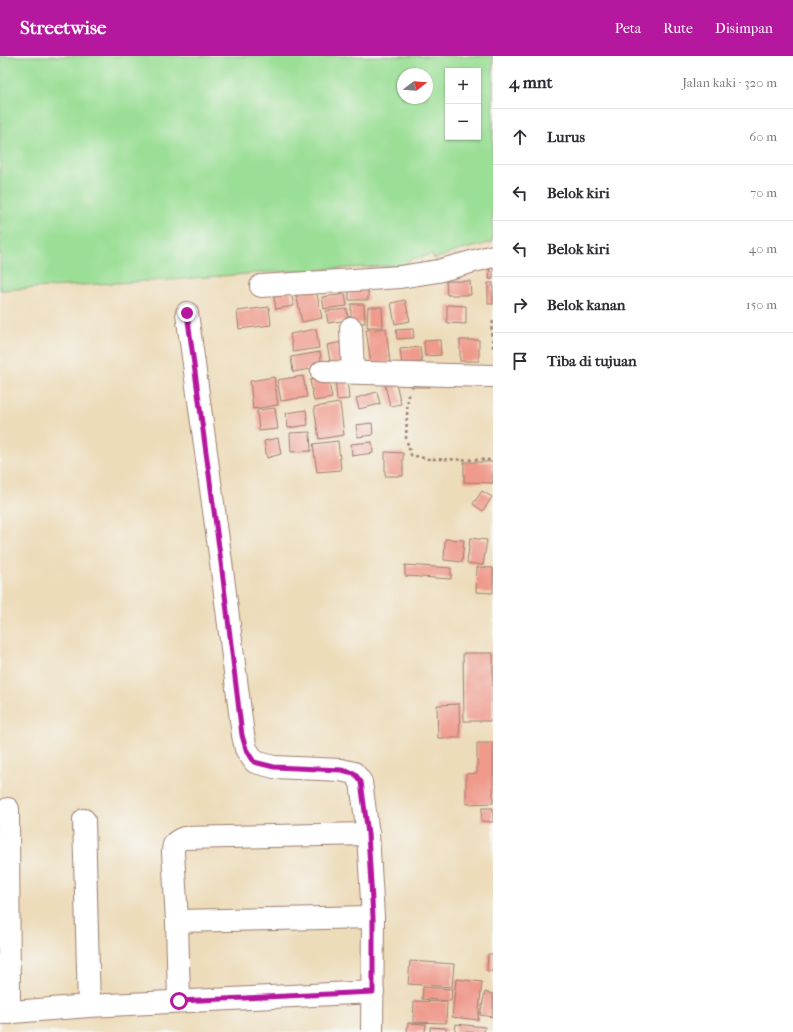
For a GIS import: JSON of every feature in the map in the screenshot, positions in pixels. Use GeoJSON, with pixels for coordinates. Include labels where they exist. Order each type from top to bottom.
{"type":"FeatureCollection","features":[{"type":"Feature","properties":{"kind":"street"},"geometry":{"type":"LineString","coordinates":[[261,286],[400,277],[438,271],[493,256]]}},
{"type":"Feature","properties":{"kind":"street"},"geometry":{"type":"LineString","coordinates":[[187,313],[220,554],[242,735],[246,749],[254,762],[274,767],[341,770],[354,773],[361,782],[368,834],[373,917],[372,1032]]}},
{"type":"Feature","properties":{"kind":"street"},"geometry":{"type":"LineString","coordinates":[[351,328],[353,372]]}},
{"type":"Feature","properties":{"kind":"street"},"geometry":{"type":"LineString","coordinates":[[322,372],[493,376]]}},
{"type":"Feature","properties":{"kind":"street"},"geometry":{"type":"LineString","coordinates":[[8,809],[5,1013],[89,1006],[373,992]]}},
{"type":"Feature","properties":{"kind":"street"},"geometry":{"type":"LineString","coordinates":[[84,820],[89,1006]]}},
{"type":"Feature","properties":{"kind":"street"},"geometry":{"type":"LineString","coordinates":[[179,1001],[177,921],[173,852],[173,845],[176,841],[184,838],[368,834]]}},
{"type":"Feature","properties":{"kind":"street"},"geometry":{"type":"LineString","coordinates":[[177,921],[373,917]]}},
{"type":"Feature","properties":{"kind":"path"},"geometry":{"type":"LineString","coordinates":[[493,321],[493,348]]}},
{"type":"Feature","properties":{"kind":"path"},"geometry":{"type":"LineString","coordinates":[[409,373],[406,438],[411,456],[428,459],[493,460]]}},
{"type":"Feature","properties":{"kind":"green space"},"geometry":{"type":"Polygon","coordinates":[[[0,56],[493,56],[493,242],[457,251],[434,259],[432,254],[409,260],[407,265],[272,272],[0,290],[0,56]]]}},
{"type":"Feature","properties":{"kind":"building"},"geometry":{"type":"Polygon","coordinates":[[[490,259],[493,259],[493,279],[489,279],[490,259]]]}},
{"type":"Feature","properties":{"kind":"building"},"geometry":{"type":"Polygon","coordinates":[[[446,281],[470,281],[471,295],[447,295],[446,281]]]}},
{"type":"Feature","properties":{"kind":"building"},"geometry":{"type":"Polygon","coordinates":[[[488,283],[493,283],[493,304],[488,304],[488,283]]]}},
{"type":"Feature","properties":{"kind":"building"},"geometry":{"type":"Polygon","coordinates":[[[315,285],[322,318],[302,322],[295,289],[315,285]]]}},
{"type":"Feature","properties":{"kind":"building"},"geometry":{"type":"Polygon","coordinates":[[[349,286],[368,286],[368,300],[349,300],[349,286]]]}},
{"type":"Feature","properties":{"kind":"building"},"geometry":{"type":"Polygon","coordinates":[[[290,289],[294,306],[276,309],[273,292],[290,289]]]}},
{"type":"Feature","properties":{"kind":"building"},"geometry":{"type":"Polygon","coordinates":[[[345,294],[347,306],[324,309],[322,297],[345,294]]]}},
{"type":"Feature","properties":{"kind":"building"},"geometry":{"type":"Polygon","coordinates":[[[405,300],[410,321],[395,324],[391,303],[405,300]]]}},
{"type":"Feature","properties":{"kind":"building"},"geometry":{"type":"Polygon","coordinates":[[[351,304],[364,304],[365,323],[351,323],[351,304]]]}},
{"type":"Feature","properties":{"kind":"building"},"geometry":{"type":"Polygon","coordinates":[[[447,305],[466,306],[466,324],[447,323],[447,305]]]}},
{"type":"Feature","properties":{"kind":"building"},"geometry":{"type":"Polygon","coordinates":[[[269,307],[271,325],[239,329],[237,311],[269,307]]]}},
{"type":"Feature","properties":{"kind":"building"},"geometry":{"type":"Polygon","coordinates":[[[368,307],[382,307],[383,327],[367,327],[368,307]]]}},
{"type":"Feature","properties":{"kind":"building"},"geometry":{"type":"Polygon","coordinates":[[[347,309],[348,320],[328,323],[326,311],[347,309]]]}},
{"type":"Feature","properties":{"kind":"building"},"geometry":{"type":"Polygon","coordinates":[[[386,328],[390,362],[371,364],[366,330],[386,328]]]}},
{"type":"Feature","properties":{"kind":"building"},"geometry":{"type":"Polygon","coordinates":[[[316,329],[319,348],[293,352],[290,334],[316,329]]]}},
{"type":"Feature","properties":{"kind":"building"},"geometry":{"type":"Polygon","coordinates":[[[413,329],[414,338],[397,339],[396,330],[413,329]]]}},
{"type":"Feature","properties":{"kind":"building"},"geometry":{"type":"Polygon","coordinates":[[[440,340],[441,355],[425,356],[424,341],[440,340]]]}},
{"type":"Feature","properties":{"kind":"building"},"geometry":{"type":"Polygon","coordinates":[[[460,340],[479,340],[479,361],[460,361],[460,340]]]}},
{"type":"Feature","properties":{"kind":"building"},"geometry":{"type":"Polygon","coordinates":[[[342,342],[346,362],[331,365],[327,345],[342,342]]]}},
{"type":"Feature","properties":{"kind":"building"},"geometry":{"type":"Polygon","coordinates":[[[420,347],[422,362],[402,365],[400,349],[420,347]]]}},
{"type":"Feature","properties":{"kind":"building"},"geometry":{"type":"Polygon","coordinates":[[[320,352],[322,367],[293,372],[291,357],[320,352]]]}},
{"type":"Feature","properties":{"kind":"building"},"geometry":{"type":"Polygon","coordinates":[[[412,375],[430,375],[430,387],[411,387],[412,375]]]}},
{"type":"Feature","properties":{"kind":"building"},"geometry":{"type":"Polygon","coordinates":[[[303,376],[307,397],[281,401],[277,380],[303,376]]]}},
{"type":"Feature","properties":{"kind":"building"},"geometry":{"type":"Polygon","coordinates":[[[328,376],[332,398],[314,401],[310,380],[328,376]]]}},
{"type":"Feature","properties":{"kind":"building"},"geometry":{"type":"Polygon","coordinates":[[[274,377],[278,405],[253,409],[250,381],[274,377]]]}},
{"type":"Feature","properties":{"kind":"building"},"geometry":{"type":"Polygon","coordinates":[[[347,378],[349,399],[337,400],[335,379],[347,378]]]}},
{"type":"Feature","properties":{"kind":"building"},"geometry":{"type":"Polygon","coordinates":[[[396,383],[401,404],[390,406],[385,385],[396,383]]]}},
{"type":"Feature","properties":{"kind":"building"},"geometry":{"type":"Polygon","coordinates":[[[377,392],[380,404],[359,409],[356,398],[377,392]]]}},
{"type":"Feature","properties":{"kind":"building"},"geometry":{"type":"Polygon","coordinates":[[[340,403],[344,435],[319,439],[314,407],[340,403]]]}},
{"type":"Feature","properties":{"kind":"building"},"geometry":{"type":"Polygon","coordinates":[[[275,408],[278,429],[259,431],[257,410],[275,408]]]}},
{"type":"Feature","properties":{"kind":"building"},"geometry":{"type":"Polygon","coordinates":[[[306,410],[308,425],[288,428],[286,413],[306,410]]]}},
{"type":"Feature","properties":{"kind":"building"},"geometry":{"type":"Polygon","coordinates":[[[372,423],[373,435],[358,437],[356,425],[372,423]]]}},
{"type":"Feature","properties":{"kind":"building"},"geometry":{"type":"Polygon","coordinates":[[[310,432],[311,451],[291,452],[290,433],[310,432]]]}},
{"type":"Feature","properties":{"kind":"building"},"geometry":{"type":"Polygon","coordinates":[[[278,438],[281,454],[267,458],[264,441],[278,438]]]}},
{"type":"Feature","properties":{"kind":"building"},"geometry":{"type":"Polygon","coordinates":[[[338,441],[341,470],[317,472],[313,444],[338,441]]]}},
{"type":"Feature","properties":{"kind":"building"},"geometry":{"type":"Polygon","coordinates":[[[372,442],[373,453],[352,456],[351,444],[372,442]]]}},
{"type":"Feature","properties":{"kind":"building"},"geometry":{"type":"Polygon","coordinates":[[[385,452],[403,453],[403,476],[385,476],[385,452]]]}},
{"type":"Feature","properties":{"kind":"building"},"geometry":{"type":"Polygon","coordinates":[[[464,462],[493,462],[493,483],[464,482],[464,462]]]}},
{"type":"Feature","properties":{"kind":"building"},"geometry":{"type":"Polygon","coordinates":[[[482,491],[492,497],[483,511],[473,504],[482,491]]]}},
{"type":"Feature","properties":{"kind":"building"},"geometry":{"type":"Polygon","coordinates":[[[470,538],[487,540],[483,565],[467,563],[470,538]]]}},
{"type":"Feature","properties":{"kind":"building"},"geometry":{"type":"Polygon","coordinates":[[[445,539],[464,540],[462,562],[444,560],[445,539]]]}},
{"type":"Feature","properties":{"kind":"building"},"geometry":{"type":"Polygon","coordinates":[[[405,565],[451,568],[451,579],[405,576],[405,565]]]}},
{"type":"Feature","properties":{"kind":"building"},"geometry":{"type":"Polygon","coordinates":[[[477,567],[493,568],[493,593],[476,592],[477,567]]]}},
{"type":"Feature","properties":{"kind":"building"},"geometry":{"type":"Polygon","coordinates":[[[463,653],[493,653],[493,721],[464,721],[463,653]]]}},
{"type":"Feature","properties":{"kind":"building"},"geometry":{"type":"Polygon","coordinates":[[[459,704],[460,738],[438,738],[437,705],[459,704]]]}},
{"type":"Feature","properties":{"kind":"building"},"geometry":{"type":"Polygon","coordinates":[[[477,743],[493,743],[493,803],[466,804],[466,774],[477,773],[477,743]]]}},
{"type":"Feature","properties":{"kind":"building"},"geometry":{"type":"Polygon","coordinates":[[[482,808],[493,808],[493,822],[481,821],[482,808]]]}},
{"type":"Feature","properties":{"kind":"building"},"geometry":{"type":"Polygon","coordinates":[[[488,954],[493,954],[493,971],[487,971],[488,954]]]}},
{"type":"Feature","properties":{"kind":"building"},"geometry":{"type":"Polygon","coordinates":[[[410,961],[454,964],[452,987],[408,984],[410,961]]]}},
{"type":"Feature","properties":{"kind":"building"},"geometry":{"type":"Polygon","coordinates":[[[456,979],[482,982],[478,1020],[452,1017],[456,979]]]}},
{"type":"Feature","properties":{"kind":"building"},"geometry":{"type":"Polygon","coordinates":[[[423,987],[452,989],[451,1001],[422,999],[423,987]]]}},
{"type":"Feature","properties":{"kind":"building"},"geometry":{"type":"Polygon","coordinates":[[[485,992],[493,994],[493,1017],[480,1015],[485,992]]]}},
{"type":"Feature","properties":{"kind":"building"},"geometry":{"type":"Polygon","coordinates":[[[414,1001],[447,1002],[446,1023],[413,1022],[414,1001]]]}},
{"type":"Feature","properties":{"kind":"building"},"geometry":{"type":"Polygon","coordinates":[[[408,1023],[426,1024],[425,1032],[407,1032],[408,1023]]]}},
{"type":"Feature","properties":{"kind":"building"},"geometry":{"type":"Polygon","coordinates":[[[456,1024],[485,1027],[484,1032],[455,1032],[456,1024]]]}},
{"type":"Feature","properties":{"kind":"building"},"geometry":{"type":"Polygon","coordinates":[[[430,1027],[446,1028],[446,1032],[430,1032],[430,1027]]]}},
{"type":"Feature","properties":{"kind":"route"},"geometry":{"type":"LineString","coordinates":[[179,1001],[373,992],[373,917],[368,834],[361,782],[354,773],[341,770],[274,767],[254,762],[246,749],[242,735],[221,562],[187,313]]}}]}
